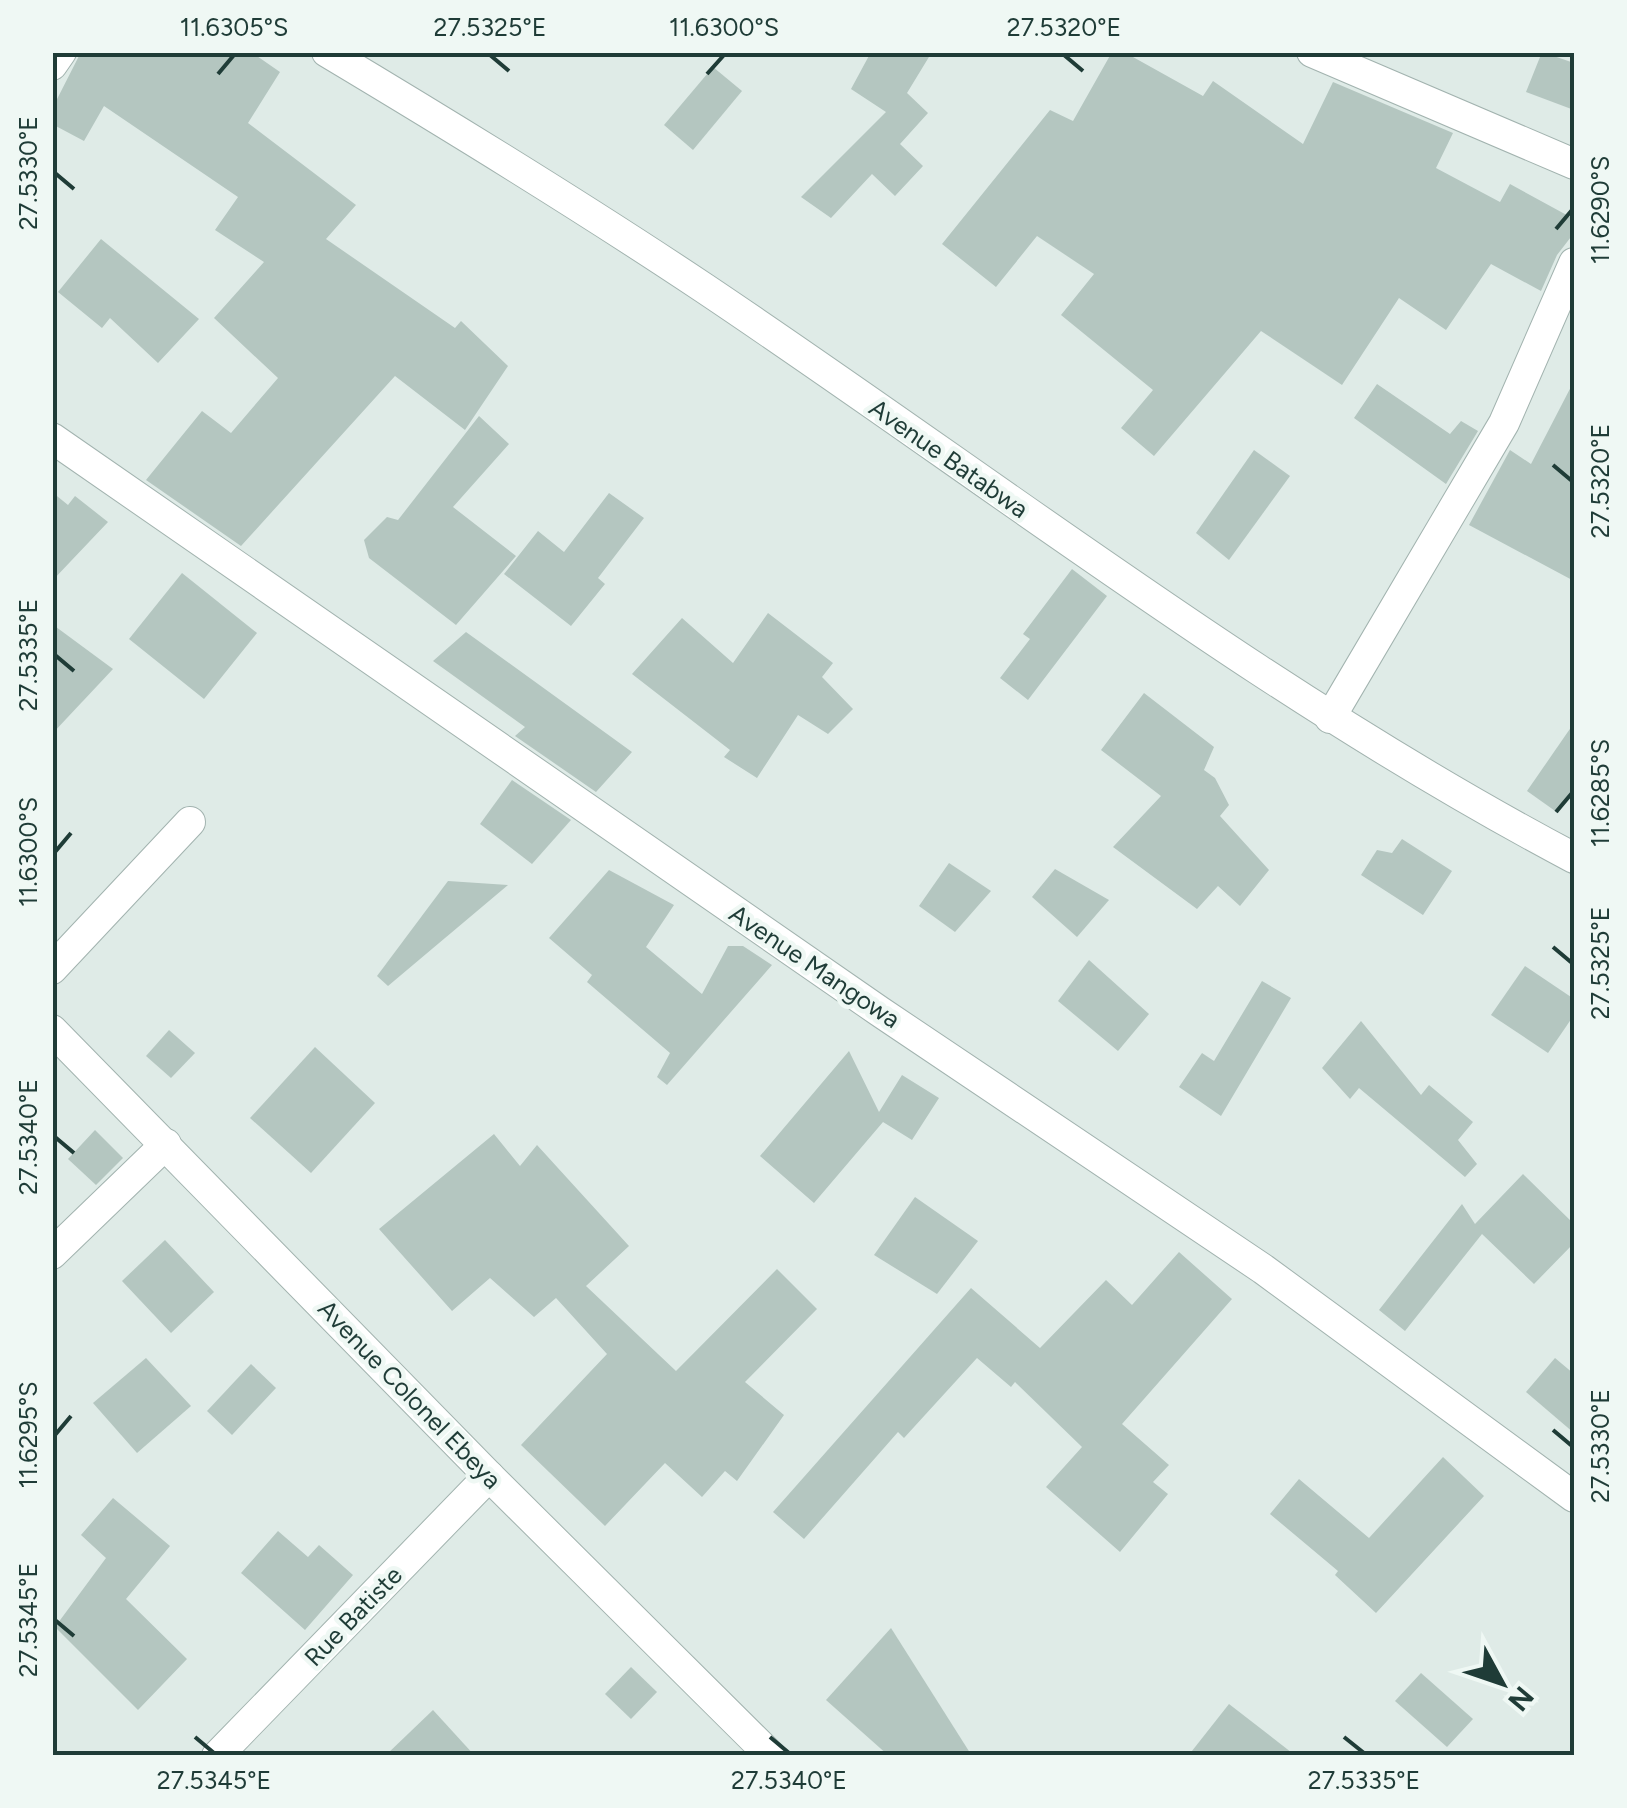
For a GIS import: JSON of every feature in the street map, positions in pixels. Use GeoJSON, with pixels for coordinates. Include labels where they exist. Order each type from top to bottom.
{"type":"FeatureCollection","features":[{"type":"Feature","properties":{"kind":"street"},"geometry":{"type":"LineString","coordinates":[[52,65],[61,52]]}},
{"type":"Feature","properties":{"kind":"street","name":"Avenue Batabwa"},"geometry":{"type":"LineString","coordinates":[[326,52],[482,144],[705,288],[1330,718],[1447,791],[1574,858]]}},
{"type":"Feature","properties":{"kind":"street"},"geometry":{"type":"LineString","coordinates":[[1312,52],[1574,164]]}},
{"type":"Feature","properties":{"kind":"street"},"geometry":{"type":"LineString","coordinates":[[1330,718],[1504,423],[1574,263]]}},
{"type":"Feature","properties":{"kind":"street","name":"Avenue Mangowa"},"geometry":{"type":"LineString","coordinates":[[52,438],[815,967],[1263,1269],[1574,1497]]}},
{"type":"Feature","properties":{"kind":"street"},"geometry":{"type":"LineString","coordinates":[[52,969],[190,822]]}},
{"type":"Feature","properties":{"kind":"street","name":"Avenue Colonel Ebeya"},"geometry":{"type":"LineString","coordinates":[[52,1030],[489,1476],[771,1756]]}},
{"type":"Feature","properties":{"kind":"street"},"geometry":{"type":"LineString","coordinates":[[52,1254],[166,1144]]}},
{"type":"Feature","properties":{"kind":"street","name":"Rue Batiste"},"geometry":{"type":"LineString","coordinates":[[217,1756],[489,1476]]}},
{"type":"Feature","properties":{"kind":"building"},"geometry":{"type":"Polygon","coordinates":[[[81,52],[251,52],[280,72],[248,123],[356,205],[326,239],[455,328],[461,321],[508,366],[465,430],[395,376],[241,546],[146,480],[202,411],[231,433],[278,378],[214,318],[264,262],[215,230],[238,197],[104,106],[84,141],[52,124],[52,109],[81,52]]]}},
{"type":"Feature","properties":{"kind":"building"},"geometry":{"type":"Polygon","coordinates":[[[871,52],[932,52],[907,93],[928,113],[900,144],[923,166],[895,196],[872,174],[831,218],[801,197],[886,112],[851,89],[871,52]]]}},
{"type":"Feature","properties":{"kind":"building"},"geometry":{"type":"Polygon","coordinates":[[[1112,52],[1124,52],[1203,96],[1213,81],[1303,144],[1333,82],[1453,133],[1436,168],[1500,202],[1510,184],[1574,219],[1574,233],[1557,255],[1541,291],[1491,264],[1446,330],[1399,298],[1342,385],[1261,331],[1154,456],[1121,428],[1153,390],[1061,315],[1094,274],[1037,236],[996,287],[942,244],[1050,110],[1073,121],[1112,52]]]}},
{"type":"Feature","properties":{"kind":"building"},"geometry":{"type":"Polygon","coordinates":[[[1542,52],[1574,63],[1574,110],[1526,92],[1542,52]]]}},
{"type":"Feature","properties":{"kind":"building"},"geometry":{"type":"Polygon","coordinates":[[[713,67],[742,91],[693,150],[664,125],[713,67]]]}},
{"type":"Feature","properties":{"kind":"building"},"geometry":{"type":"Polygon","coordinates":[[[101,239],[199,319],[158,363],[110,318],[102,328],[58,292],[101,239]]]}},
{"type":"Feature","properties":{"kind":"building"},"geometry":{"type":"Polygon","coordinates":[[[1574,381],[1574,581],[1469,525],[1510,450],[1531,464],[1574,381]]]}},
{"type":"Feature","properties":{"kind":"building"},"geometry":{"type":"Polygon","coordinates":[[[1377,384],[1450,434],[1461,421],[1478,431],[1446,484],[1354,418],[1377,384]]]}},
{"type":"Feature","properties":{"kind":"building"},"geometry":{"type":"Polygon","coordinates":[[[479,416],[509,444],[453,507],[516,556],[456,625],[369,558],[364,540],[387,517],[398,520],[479,416]]]}},
{"type":"Feature","properties":{"kind":"building"},"geometry":{"type":"Polygon","coordinates":[[[1254,450],[1290,476],[1229,560],[1196,533],[1254,450]]]}},
{"type":"Feature","properties":{"kind":"building"},"geometry":{"type":"Polygon","coordinates":[[[52,492],[68,505],[75,496],[108,522],[52,581],[52,492]]]}},
{"type":"Feature","properties":{"kind":"building"},"geometry":{"type":"Polygon","coordinates":[[[609,493],[644,518],[598,578],[605,584],[571,626],[504,574],[538,531],[564,552],[609,493]]]}},
{"type":"Feature","properties":{"kind":"building"},"geometry":{"type":"Polygon","coordinates":[[[1072,569],[1107,596],[1028,700],[1000,678],[1030,639],[1023,634],[1072,569]]]}},
{"type":"Feature","properties":{"kind":"building"},"geometry":{"type":"Polygon","coordinates":[[[182,573],[257,633],[204,699],[129,639],[182,573]]]}},
{"type":"Feature","properties":{"kind":"building"},"geometry":{"type":"Polygon","coordinates":[[[768,613],[833,663],[822,677],[853,709],[828,734],[798,715],[757,778],[724,757],[730,750],[632,674],[682,618],[733,663],[768,613]]]}},
{"type":"Feature","properties":{"kind":"building"},"geometry":{"type":"Polygon","coordinates":[[[52,624],[113,669],[52,734],[52,624]]]}},
{"type":"Feature","properties":{"kind":"building"},"geometry":{"type":"Polygon","coordinates":[[[466,632],[632,752],[596,792],[515,736],[525,727],[433,661],[466,632]]]}},
{"type":"Feature","properties":{"kind":"building"},"geometry":{"type":"Polygon","coordinates":[[[1144,693],[1214,747],[1204,770],[1215,778],[1229,805],[1220,816],[1269,870],[1240,906],[1218,886],[1197,909],[1113,847],[1161,796],[1101,750],[1144,693]]]}},
{"type":"Feature","properties":{"kind":"building"},"geometry":{"type":"Polygon","coordinates":[[[1574,723],[1574,790],[1558,813],[1527,791],[1574,723]]]}},
{"type":"Feature","properties":{"kind":"building"},"geometry":{"type":"Polygon","coordinates":[[[512,780],[571,820],[532,864],[480,824],[512,780]]]}},
{"type":"Feature","properties":{"kind":"building"},"geometry":{"type":"Polygon","coordinates":[[[1402,839],[1452,871],[1423,915],[1361,875],[1377,850],[1392,853],[1402,839]]]}},
{"type":"Feature","properties":{"kind":"building"},"geometry":{"type":"Polygon","coordinates":[[[949,863],[991,891],[955,932],[919,906],[949,863]]]}},
{"type":"Feature","properties":{"kind":"building"},"geometry":{"type":"Polygon","coordinates":[[[1055,869],[1109,900],[1077,937],[1032,897],[1055,869]]]}},
{"type":"Feature","properties":{"kind":"building"},"geometry":{"type":"Polygon","coordinates":[[[609,870],[674,905],[646,947],[702,994],[728,946],[743,946],[772,965],[667,1085],[657,1077],[670,1053],[587,982],[592,975],[549,938],[609,870]]]}},
{"type":"Feature","properties":{"kind":"building"},"geometry":{"type":"Polygon","coordinates":[[[448,881],[508,885],[388,986],[377,976],[448,881]]]}},
{"type":"Feature","properties":{"kind":"building"},"geometry":{"type":"Polygon","coordinates":[[[1089,960],[1149,1014],[1118,1051],[1058,1001],[1089,960]]]}},
{"type":"Feature","properties":{"kind":"building"},"geometry":{"type":"Polygon","coordinates":[[[1525,966],[1574,999],[1574,1015],[1548,1053],[1491,1015],[1525,966]]]}},
{"type":"Feature","properties":{"kind":"building"},"geometry":{"type":"Polygon","coordinates":[[[1262,981],[1291,998],[1221,1116],[1179,1087],[1202,1053],[1214,1061],[1262,981]]]}},
{"type":"Feature","properties":{"kind":"building"},"geometry":{"type":"Polygon","coordinates":[[[1361,1021],[1421,1095],[1429,1085],[1473,1122],[1458,1140],[1477,1164],[1465,1177],[1359,1088],[1350,1099],[1322,1068],[1361,1021]]]}},
{"type":"Feature","properties":{"kind":"building"},"geometry":{"type":"Polygon","coordinates":[[[169,1030],[195,1053],[171,1078],[146,1056],[169,1030]]]}},
{"type":"Feature","properties":{"kind":"building"},"geometry":{"type":"Polygon","coordinates":[[[315,1047],[375,1103],[311,1173],[250,1118],[315,1047]]]}},
{"type":"Feature","properties":{"kind":"building"},"geometry":{"type":"Polygon","coordinates":[[[849,1051],[879,1112],[902,1075],[939,1098],[912,1140],[883,1122],[814,1203],[760,1156],[849,1051]]]}},
{"type":"Feature","properties":{"kind":"building"},"geometry":{"type":"Polygon","coordinates":[[[95,1130],[123,1158],[96,1185],[68,1159],[95,1130]]]}},
{"type":"Feature","properties":{"kind":"building"},"geometry":{"type":"Polygon","coordinates":[[[494,1134],[520,1166],[537,1145],[629,1246],[586,1286],[676,1371],[777,1269],[817,1309],[745,1382],[784,1415],[737,1481],[725,1471],[702,1497],[665,1463],[605,1526],[521,1445],[607,1354],[556,1298],[534,1317],[490,1278],[452,1311],[379,1229],[494,1134]]]}},
{"type":"Feature","properties":{"kind":"building"},"geometry":{"type":"Polygon","coordinates":[[[1523,1174],[1574,1224],[1574,1243],[1534,1284],[1482,1234],[1405,1331],[1379,1310],[1462,1204],[1475,1224],[1523,1174]]]}},
{"type":"Feature","properties":{"kind":"building"},"geometry":{"type":"Polygon","coordinates":[[[915,1197],[978,1241],[937,1294],[874,1255],[915,1197]]]}},
{"type":"Feature","properties":{"kind":"building"},"geometry":{"type":"Polygon","coordinates":[[[165,1240],[214,1292],[171,1333],[122,1281],[165,1240]]]}},
{"type":"Feature","properties":{"kind":"building"},"geometry":{"type":"Polygon","coordinates":[[[1179,1252],[1232,1299],[1122,1424],[1169,1465],[1153,1482],[1168,1494],[1120,1552],[1046,1487],[1082,1447],[1015,1382],[1011,1387],[977,1358],[904,1438],[898,1432],[804,1539],[773,1512],[971,1288],[1040,1348],[1106,1280],[1132,1305],[1179,1252]]]}},
{"type":"Feature","properties":{"kind":"building"},"geometry":{"type":"Polygon","coordinates":[[[146,1358],[191,1406],[137,1453],[93,1403],[146,1358]]]}},
{"type":"Feature","properties":{"kind":"building"},"geometry":{"type":"Polygon","coordinates":[[[1555,1358],[1574,1374],[1574,1433],[1526,1392],[1555,1358]]]}},
{"type":"Feature","properties":{"kind":"building"},"geometry":{"type":"Polygon","coordinates":[[[251,1364],[276,1388],[232,1435],[207,1411],[251,1364]]]}},
{"type":"Feature","properties":{"kind":"building"},"geometry":{"type":"Polygon","coordinates":[[[1443,1457],[1484,1496],[1376,1613],[1335,1575],[1338,1571],[1270,1514],[1299,1479],[1369,1538],[1443,1457]]]}},
{"type":"Feature","properties":{"kind":"building"},"geometry":{"type":"Polygon","coordinates":[[[113,1498],[170,1546],[126,1599],[187,1659],[138,1710],[55,1627],[106,1558],[81,1535],[113,1498]]]}},
{"type":"Feature","properties":{"kind":"building"},"geometry":{"type":"Polygon","coordinates":[[[278,1531],[308,1557],[319,1545],[353,1575],[305,1630],[241,1573],[278,1531]]]}},
{"type":"Feature","properties":{"kind":"building"},"geometry":{"type":"Polygon","coordinates":[[[891,1628],[972,1756],[889,1756],[826,1700],[891,1628]]]}},
{"type":"Feature","properties":{"kind":"building"},"geometry":{"type":"Polygon","coordinates":[[[631,1667],[657,1692],[631,1719],[605,1694],[631,1667]]]}},
{"type":"Feature","properties":{"kind":"building"},"geometry":{"type":"Polygon","coordinates":[[[1421,1673],[1473,1719],[1447,1747],[1395,1701],[1421,1673]]]}},
{"type":"Feature","properties":{"kind":"building"},"geometry":{"type":"Polygon","coordinates":[[[1229,1704],[1296,1756],[1188,1756],[1229,1704]]]}},
{"type":"Feature","properties":{"kind":"building"},"geometry":{"type":"Polygon","coordinates":[[[433,1710],[475,1756],[385,1756],[433,1710]]]}}]}
